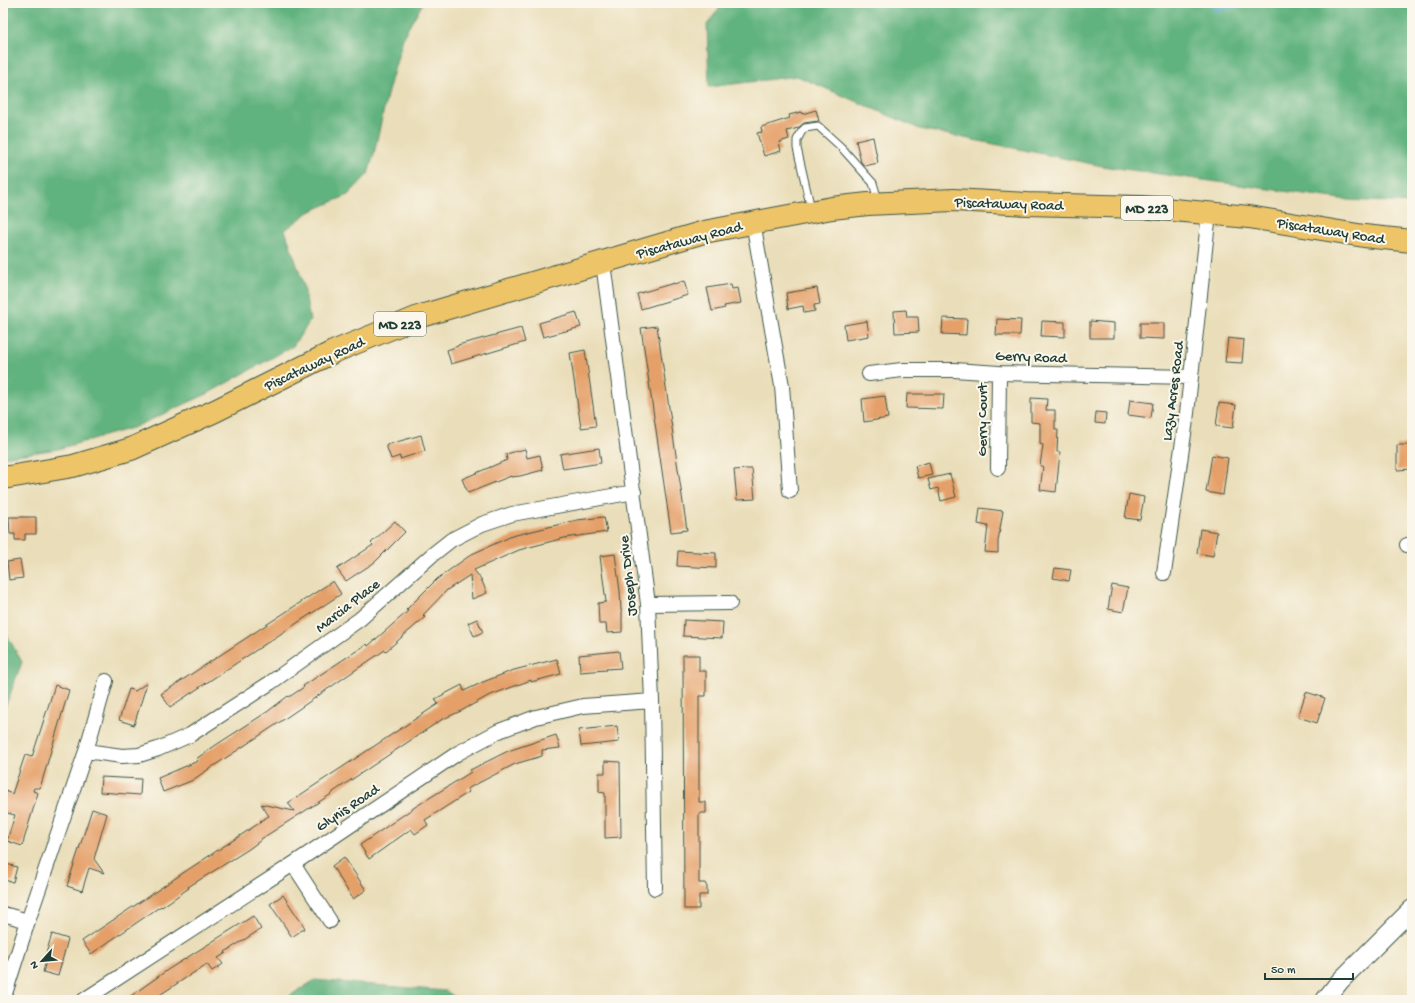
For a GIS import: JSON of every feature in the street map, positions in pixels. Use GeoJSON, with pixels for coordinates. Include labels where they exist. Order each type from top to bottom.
{"type":"FeatureCollection","features":[{"type":"Feature","properties":{"kind":"main road","name":"Piscataway Road"},"geometry":{"type":"LineString","coordinates":[[3,478],[73,466],[131,449],[215,411],[333,352],[421,316],[704,232],[812,211],[879,204],[953,200],[1027,204],[1141,207],[1249,217],[1364,236],[1412,241]]}},
{"type":"Feature","properties":{"kind":"street","name":"Lazy Acres Road"},"geometry":{"type":"LineString","coordinates":[[1164,573],[1191,377],[1209,213]]}},
{"type":"Feature","properties":{"kind":"street"},"geometry":{"type":"LineString","coordinates":[[753,222],[782,386],[790,491]]}},
{"type":"Feature","properties":{"kind":"street","name":"Joseph Drive"},"geometry":{"type":"LineString","coordinates":[[603,263],[648,604],[652,701],[655,888]]}},
{"type":"Feature","properties":{"kind":"street","name":"Gerry Road"},"geometry":{"type":"LineString","coordinates":[[869,374],[902,370],[954,370],[998,373],[1191,377]]}},
{"type":"Feature","properties":{"kind":"street","name":"Gerry Court"},"geometry":{"type":"LineString","coordinates":[[998,373],[998,468]]}},
{"type":"Feature","properties":{"kind":"street","name":"Marcia Place"},"geometry":{"type":"LineString","coordinates":[[86,751],[122,756],[139,755],[158,749],[190,735],[270,683],[360,619],[451,540],[482,524],[512,514],[634,492]]}},
{"type":"Feature","properties":{"kind":"street"},"geometry":{"type":"LineString","coordinates":[[648,604],[730,603]]}},
{"type":"Feature","properties":{"kind":"street"},"geometry":{"type":"LineString","coordinates":[[3,1000],[28,921],[86,751],[106,681]]}},
{"type":"Feature","properties":{"kind":"street","name":"Glynis Road"},"geometry":{"type":"LineString","coordinates":[[84,1000],[293,864],[458,753],[499,731],[536,717],[583,706],[652,701]]}},
{"type":"Feature","properties":{"kind":"street"},"geometry":{"type":"LineString","coordinates":[[293,864],[330,921]]}},
{"type":"Feature","properties":{"kind":"street"},"geometry":{"type":"LineString","coordinates":[[1325,1000],[1340,981],[1412,909]]}},
{"type":"Feature","properties":{"kind":"street"},"geometry":{"type":"LineString","coordinates":[[3,914],[28,921]]}},
{"type":"Feature","properties":{"kind":"lane"},"geometry":{"type":"LineString","coordinates":[[812,211],[797,148],[797,140],[802,130],[818,126],[841,147],[873,183],[879,204]]}},
{"type":"Feature","properties":{"kind":"green space"},"geometry":{"type":"Polygon","coordinates":[[[3,3],[423,3],[404,35],[387,95],[368,174],[348,195],[309,212],[285,230],[304,286],[310,321],[293,346],[207,394],[135,427],[58,449],[3,457],[3,3]]]}},
{"type":"Feature","properties":{"kind":"green space"},"geometry":{"type":"Polygon","coordinates":[[[723,3],[1412,3],[1412,203],[1348,200],[1102,166],[920,129],[797,76],[709,87],[707,25],[723,3]]]}},
{"type":"Feature","properties":{"kind":"green space"},"geometry":{"type":"Polygon","coordinates":[[[3,628],[22,662],[3,713],[3,628]]]}},
{"type":"Feature","properties":{"kind":"green space"},"geometry":{"type":"Polygon","coordinates":[[[315,980],[446,991],[459,1000],[283,1000],[315,980]]]}},
{"type":"Feature","properties":{"kind":"building"},"geometry":{"type":"Polygon","coordinates":[[[816,110],[819,121],[804,123],[798,128],[787,131],[789,139],[779,142],[781,151],[764,156],[757,133],[762,132],[761,127],[790,118],[789,115],[801,112],[802,114],[816,110]]]}},
{"type":"Feature","properties":{"kind":"building"},"geometry":{"type":"Polygon","coordinates":[[[873,137],[878,163],[865,166],[861,162],[856,141],[873,137]]]}},
{"type":"Feature","properties":{"kind":"building"},"geometry":{"type":"Polygon","coordinates":[[[684,281],[688,295],[641,309],[637,294],[684,281]]]}},
{"type":"Feature","properties":{"kind":"building"},"geometry":{"type":"Polygon","coordinates":[[[731,284],[732,289],[738,288],[741,303],[724,306],[725,308],[712,311],[707,288],[731,284]]]}},
{"type":"Feature","properties":{"kind":"building"},"geometry":{"type":"Polygon","coordinates":[[[817,288],[820,304],[814,305],[815,311],[804,313],[803,306],[788,309],[786,293],[817,288]]]}},
{"type":"Feature","properties":{"kind":"building"},"geometry":{"type":"Polygon","coordinates":[[[906,310],[907,317],[918,317],[919,332],[895,333],[894,311],[906,310]]]}},
{"type":"Feature","properties":{"kind":"building"},"geometry":{"type":"Polygon","coordinates":[[[576,312],[581,327],[543,337],[539,323],[576,312]]]}},
{"type":"Feature","properties":{"kind":"building"},"geometry":{"type":"Polygon","coordinates":[[[943,318],[967,319],[966,335],[942,334],[943,318]]]}},
{"type":"Feature","properties":{"kind":"building"},"geometry":{"type":"Polygon","coordinates":[[[997,319],[1021,320],[1020,335],[996,335],[997,319]]]}},
{"type":"Feature","properties":{"kind":"building"},"geometry":{"type":"Polygon","coordinates":[[[867,321],[869,336],[846,340],[844,325],[867,321]]]}},
{"type":"Feature","properties":{"kind":"building"},"geometry":{"type":"Polygon","coordinates":[[[1042,321],[1065,322],[1065,337],[1041,336],[1042,321]]]}},
{"type":"Feature","properties":{"kind":"building"},"geometry":{"type":"Polygon","coordinates":[[[1090,321],[1114,323],[1114,338],[1090,338],[1090,321]]]}},
{"type":"Feature","properties":{"kind":"building"},"geometry":{"type":"Polygon","coordinates":[[[1140,323],[1164,323],[1164,339],[1140,338],[1140,323]]]}},
{"type":"Feature","properties":{"kind":"building"},"geometry":{"type":"Polygon","coordinates":[[[657,326],[687,530],[671,532],[641,328],[657,326]]]}},
{"type":"Feature","properties":{"kind":"building"},"geometry":{"type":"Polygon","coordinates":[[[521,328],[525,342],[451,364],[447,350],[458,345],[521,328]]]}},
{"type":"Feature","properties":{"kind":"building"},"geometry":{"type":"Polygon","coordinates":[[[1228,338],[1244,340],[1242,363],[1225,362],[1228,338]]]}},
{"type":"Feature","properties":{"kind":"building"},"geometry":{"type":"Polygon","coordinates":[[[585,350],[596,426],[581,428],[570,353],[585,350]]]}},
{"type":"Feature","properties":{"kind":"building"},"geometry":{"type":"Polygon","coordinates":[[[907,394],[944,394],[943,409],[906,408],[907,394]]]}},
{"type":"Feature","properties":{"kind":"building"},"geometry":{"type":"Polygon","coordinates":[[[885,396],[888,418],[864,422],[862,399],[885,396]]]}},
{"type":"Feature","properties":{"kind":"building"},"geometry":{"type":"Polygon","coordinates":[[[1031,398],[1047,399],[1046,410],[1055,410],[1055,430],[1058,430],[1057,452],[1060,452],[1056,492],[1040,490],[1043,466],[1040,466],[1043,445],[1040,444],[1040,423],[1031,422],[1031,398]]]}},
{"type":"Feature","properties":{"kind":"building"},"geometry":{"type":"Polygon","coordinates":[[[1130,400],[1153,403],[1151,418],[1128,415],[1130,400]]]}},
{"type":"Feature","properties":{"kind":"building"},"geometry":{"type":"Polygon","coordinates":[[[1219,403],[1236,405],[1233,428],[1216,426],[1219,403]]]}},
{"type":"Feature","properties":{"kind":"building"},"geometry":{"type":"Polygon","coordinates":[[[1096,412],[1106,413],[1105,424],[1095,423],[1096,412]]]}},
{"type":"Feature","properties":{"kind":"building"},"geometry":{"type":"Polygon","coordinates":[[[421,435],[425,451],[400,459],[400,456],[391,459],[386,445],[421,435]]]}},
{"type":"Feature","properties":{"kind":"building"},"geometry":{"type":"Polygon","coordinates":[[[1397,445],[1412,445],[1412,469],[1397,470],[1397,445]]]}},
{"type":"Feature","properties":{"kind":"building"},"geometry":{"type":"Polygon","coordinates":[[[599,448],[601,463],[563,469],[560,454],[599,448]]]}},
{"type":"Feature","properties":{"kind":"building"},"geometry":{"type":"Polygon","coordinates":[[[525,449],[527,458],[540,455],[543,470],[520,476],[511,476],[468,493],[462,479],[507,460],[506,454],[525,449]]]}},
{"type":"Feature","properties":{"kind":"building"},"geometry":{"type":"Polygon","coordinates":[[[1212,455],[1228,458],[1223,495],[1206,492],[1212,455]]]}},
{"type":"Feature","properties":{"kind":"building"},"geometry":{"type":"Polygon","coordinates":[[[929,462],[932,475],[918,478],[915,466],[929,462]]]}},
{"type":"Feature","properties":{"kind":"building"},"geometry":{"type":"Polygon","coordinates":[[[752,469],[755,499],[737,500],[734,470],[752,469]]]}},
{"type":"Feature","properties":{"kind":"building"},"geometry":{"type":"Polygon","coordinates":[[[950,474],[956,497],[941,501],[938,488],[931,490],[928,479],[950,474]]]}},
{"type":"Feature","properties":{"kind":"building"},"geometry":{"type":"Polygon","coordinates":[[[1129,494],[1144,497],[1140,520],[1125,518],[1129,494]]]}},
{"type":"Feature","properties":{"kind":"building"},"geometry":{"type":"Polygon","coordinates":[[[980,508],[1003,511],[998,541],[998,553],[985,552],[988,526],[978,524],[980,508]]]}},
{"type":"Feature","properties":{"kind":"building"},"geometry":{"type":"Polygon","coordinates":[[[9,517],[36,517],[36,534],[25,534],[25,540],[15,540],[15,534],[10,534],[9,517]]]}},
{"type":"Feature","properties":{"kind":"building"},"geometry":{"type":"Polygon","coordinates":[[[604,517],[607,532],[564,538],[519,550],[474,570],[481,579],[487,593],[472,599],[470,575],[447,590],[423,615],[425,617],[386,651],[385,650],[191,781],[163,792],[158,778],[198,761],[196,759],[267,712],[288,696],[289,697],[304,687],[303,686],[367,644],[368,646],[408,611],[406,610],[437,579],[472,554],[512,536],[577,520],[604,517]]]}},
{"type":"Feature","properties":{"kind":"building"},"geometry":{"type":"Polygon","coordinates":[[[395,521],[405,532],[375,562],[346,581],[337,569],[373,545],[371,543],[395,521]]]}},
{"type":"Feature","properties":{"kind":"building"},"geometry":{"type":"Polygon","coordinates":[[[1200,529],[1217,532],[1213,556],[1197,553],[1200,529]]]}},
{"type":"Feature","properties":{"kind":"building"},"geometry":{"type":"Polygon","coordinates":[[[678,551],[716,553],[716,568],[677,566],[678,551]]]}},
{"type":"Feature","properties":{"kind":"building"},"geometry":{"type":"Polygon","coordinates":[[[615,554],[622,610],[622,632],[607,633],[606,624],[599,624],[598,603],[606,602],[600,556],[615,554]]]}},
{"type":"Feature","properties":{"kind":"building"},"geometry":{"type":"Polygon","coordinates":[[[20,560],[23,578],[9,580],[7,562],[20,560]]]}},
{"type":"Feature","properties":{"kind":"building"},"geometry":{"type":"Polygon","coordinates":[[[1055,568],[1071,570],[1069,581],[1053,578],[1055,568]]]}},
{"type":"Feature","properties":{"kind":"building"},"geometry":{"type":"Polygon","coordinates":[[[333,581],[341,594],[170,707],[161,694],[333,581]]]}},
{"type":"Feature","properties":{"kind":"building"},"geometry":{"type":"Polygon","coordinates":[[[1112,585],[1128,588],[1123,612],[1108,609],[1112,585]]]}},
{"type":"Feature","properties":{"kind":"building"},"geometry":{"type":"Polygon","coordinates":[[[477,619],[483,632],[474,636],[468,623],[477,619]]]}},
{"type":"Feature","properties":{"kind":"building"},"geometry":{"type":"Polygon","coordinates":[[[684,620],[723,622],[722,638],[683,636],[684,620]]]}},
{"type":"Feature","properties":{"kind":"building"},"geometry":{"type":"Polygon","coordinates":[[[619,651],[621,668],[580,672],[579,655],[619,651]]]}},
{"type":"Feature","properties":{"kind":"building"},"geometry":{"type":"Polygon","coordinates":[[[683,655],[699,655],[699,671],[706,671],[706,696],[699,696],[699,802],[706,802],[706,813],[699,813],[699,883],[705,883],[707,887],[707,895],[699,895],[699,909],[684,909],[683,655]]]}},
{"type":"Feature","properties":{"kind":"building"},"geometry":{"type":"Polygon","coordinates":[[[557,659],[561,674],[531,682],[531,680],[488,696],[441,720],[333,793],[261,839],[249,849],[188,887],[189,888],[162,907],[161,906],[91,954],[82,941],[269,816],[261,804],[294,811],[288,803],[438,704],[435,699],[462,685],[464,691],[514,670],[557,659]]]}},
{"type":"Feature","properties":{"kind":"building"},"geometry":{"type":"Polygon","coordinates":[[[147,683],[134,725],[119,720],[129,689],[135,691],[147,683]]]}},
{"type":"Feature","properties":{"kind":"building"},"geometry":{"type":"Polygon","coordinates":[[[55,685],[69,690],[40,788],[34,788],[33,791],[38,793],[22,846],[7,841],[15,815],[3,812],[3,790],[12,794],[25,755],[32,757],[55,685]]]}},
{"type":"Feature","properties":{"kind":"building"},"geometry":{"type":"Polygon","coordinates":[[[1306,692],[1325,698],[1317,723],[1298,717],[1306,692]]]}},
{"type":"Feature","properties":{"kind":"building"},"geometry":{"type":"Polygon","coordinates":[[[617,726],[619,742],[581,746],[579,730],[617,726]]]}},
{"type":"Feature","properties":{"kind":"building"},"geometry":{"type":"Polygon","coordinates":[[[556,735],[560,748],[542,750],[542,756],[515,764],[467,789],[469,792],[425,820],[428,825],[415,834],[411,829],[369,859],[360,845],[415,807],[471,772],[470,770],[508,751],[556,735]]]}},
{"type":"Feature","properties":{"kind":"building"},"geometry":{"type":"Polygon","coordinates":[[[605,761],[620,762],[621,837],[605,838],[605,793],[599,792],[599,773],[605,773],[605,761]]]}},
{"type":"Feature","properties":{"kind":"building"},"geometry":{"type":"Polygon","coordinates":[[[101,777],[141,779],[140,795],[100,792],[101,777]]]}},
{"type":"Feature","properties":{"kind":"building"},"geometry":{"type":"Polygon","coordinates":[[[92,809],[107,814],[94,859],[104,873],[89,868],[82,891],[67,886],[92,809]]]}},
{"type":"Feature","properties":{"kind":"building"},"geometry":{"type":"Polygon","coordinates":[[[344,857],[366,890],[353,899],[332,866],[344,857]]]}},
{"type":"Feature","properties":{"kind":"building"},"geometry":{"type":"Polygon","coordinates":[[[3,863],[17,867],[13,882],[3,880],[3,863]]]}},
{"type":"Feature","properties":{"kind":"building"},"geometry":{"type":"Polygon","coordinates":[[[283,895],[305,928],[292,937],[270,904],[283,895]]]}},
{"type":"Feature","properties":{"kind":"building"},"geometry":{"type":"Polygon","coordinates":[[[253,916],[261,929],[218,958],[223,964],[212,971],[207,964],[152,1000],[125,1000],[169,969],[253,916]]]}},
{"type":"Feature","properties":{"kind":"building"},"geometry":{"type":"Polygon","coordinates":[[[52,934],[68,939],[58,976],[43,972],[46,961],[44,960],[52,934]]]}},
{"type":"Feature","properties":{"kind":"waterway"},"geometry":{"type":"LineString","coordinates":[[1211,3],[1215,10],[1253,3]]}}]}
